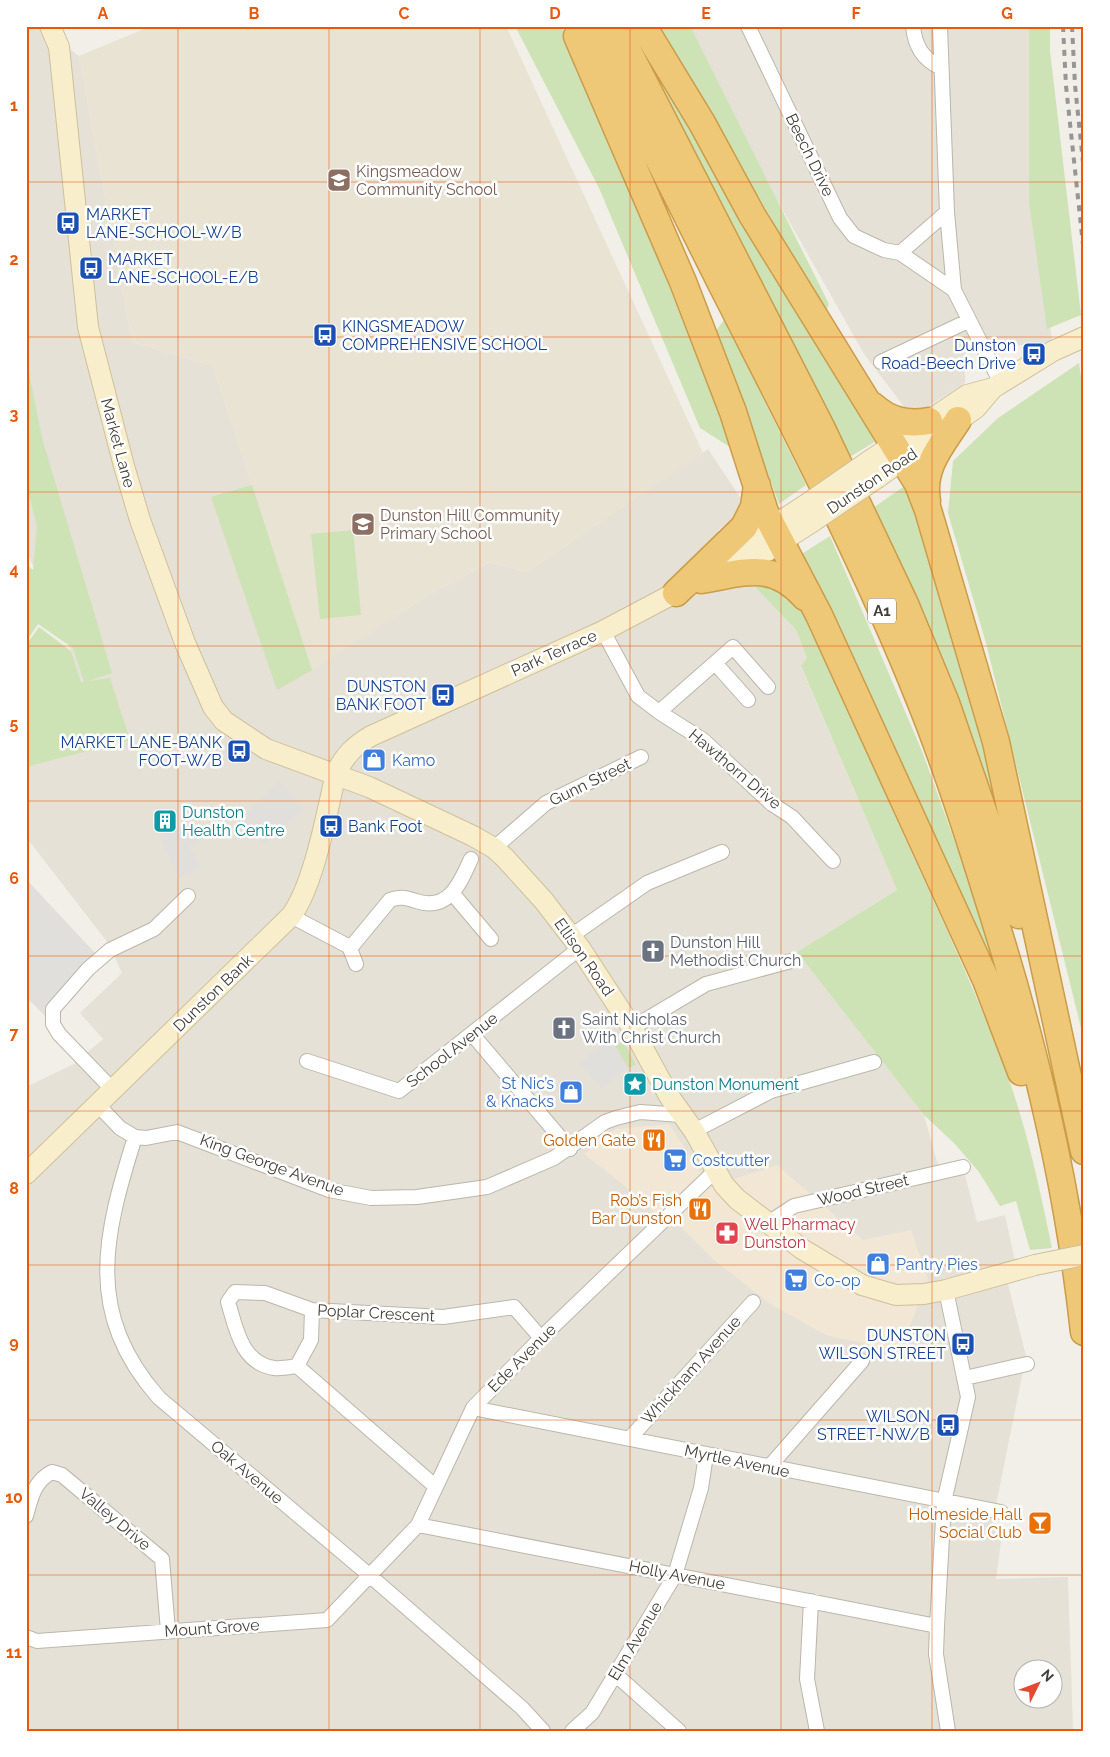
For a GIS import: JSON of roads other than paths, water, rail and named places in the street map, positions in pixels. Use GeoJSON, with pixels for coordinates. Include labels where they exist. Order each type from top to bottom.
{"type":"FeatureCollection","features":[{"type":"Feature","properties":{"kind":"highway"},"geometry":{"type":"LineString","coordinates":[[574,26],[683,282],[733,412],[776,535],[819,615],[986,980],[1015,1053],[1077,1245]]}},
{"type":"Feature","properties":{"kind":"highway","name":"A1"},"geometry":{"type":"LineString","coordinates":[[590,26],[799,437],[884,615],[919,698],[958,803],[1010,965],[1050,1125],[1077,1245],[1084,1332]]}},
{"type":"Feature","properties":{"kind":"highway","name":"A1"},"geometry":{"type":"LineString","coordinates":[[615,26],[822,430],[905,604],[946,703],[980,796],[1029,947],[1080,1124],[1084,1151]]}},
{"type":"Feature","properties":{"kind":"highway"},"geometry":{"type":"LineString","coordinates":[[643,26],[702,123],[752,216],[900,452],[918,484],[928,510],[996,742],[1080,1124]]}},
{"type":"Feature","properties":{"kind":"highway"},"geometry":{"type":"LineString","coordinates":[[867,400],[884,414],[897,421],[912,423],[929,421]]}},
{"type":"Feature","properties":{"kind":"highway"},"geometry":{"type":"LineString","coordinates":[[928,510],[926,484],[928,468],[958,420]]}},
{"type":"Feature","properties":{"kind":"highway"},"geometry":{"type":"LineString","coordinates":[[676,592],[744,527],[754,507],[757,485]]}},
{"type":"Feature","properties":{"kind":"highway"},"geometry":{"type":"LineString","coordinates":[[701,580],[757,572],[775,574],[797,588],[819,615]]}},
{"type":"Feature","properties":{"kind":"street","name":"Market Lane"},"geometry":{"type":"LineString","coordinates":[[50,26],[59,48],[88,327],[140,520],[185,643],[213,707],[224,721],[266,749],[336,773]]}},
{"type":"Feature","properties":{"kind":"street","name":"Beech Drive"},"geometry":{"type":"LineString","coordinates":[[748,26],[840,218],[854,236],[868,244],[900,253],[954,290]]}},
{"type":"Feature","properties":{"kind":"street"},"geometry":{"type":"LineString","coordinates":[[913,26],[914,42],[927,61],[941,68]]}},
{"type":"Feature","properties":{"kind":"street"},"geometry":{"type":"LineString","coordinates":[[940,26],[946,212],[954,290],[997,385]]}},
{"type":"Feature","properties":{"kind":"street"},"geometry":{"type":"LineString","coordinates":[[900,253],[946,212]]}},
{"type":"Feature","properties":{"kind":"street"},"geometry":{"type":"LineString","coordinates":[[880,362],[968,321]]}},
{"type":"Feature","properties":{"kind":"street","name":"Dunston Road"},"geometry":{"type":"LineString","coordinates":[[900,452],[929,421],[967,395],[997,385],[1053,351],[1084,337]]}},
{"type":"Feature","properties":{"kind":"street","name":"Dunston Road"},"geometry":{"type":"LineString","coordinates":[[900,452],[976,408],[997,385]]}},
{"type":"Feature","properties":{"kind":"street","name":"Park Terrace"},"geometry":{"type":"LineString","coordinates":[[336,773],[343,759],[353,747],[372,736],[603,631],[701,580],[740,559],[759,535],[776,535],[900,452]]}},
{"type":"Feature","properties":{"kind":"street","name":"Hawthorn Drive"},"geometry":{"type":"LineString","coordinates":[[603,631],[638,696],[702,740],[772,804],[792,817],[833,861]]}},
{"type":"Feature","properties":{"kind":"street"},"geometry":{"type":"LineString","coordinates":[[659,712],[732,647],[768,687]]}},
{"type":"Feature","properties":{"kind":"street"},"geometry":{"type":"LineString","coordinates":[[715,663],[748,700]]}},
{"type":"Feature","properties":{"kind":"street","name":"Gunn Street"},"geometry":{"type":"LineString","coordinates":[[494,848],[546,803],[640,757]]}},
{"type":"Feature","properties":{"kind":"street","name":"Ellison Road"},"geometry":{"type":"LineString","coordinates":[[336,773],[464,832],[494,848],[518,870],[576,942],[632,1028],[681,1115],[694,1131],[724,1185],[737,1199],[802,1249],[862,1285],[896,1295],[924,1294],[946,1290],[1034,1266],[1077,1245]]}},
{"type":"Feature","properties":{"kind":"street","name":"Dunston Bank"},"geometry":{"type":"LineString","coordinates":[[26,1174],[292,916],[298,908],[310,873],[336,773]]}},
{"type":"Feature","properties":{"kind":"street","name":"School Avenue"},"geometry":{"type":"LineString","coordinates":[[307,1061],[399,1091],[472,1034],[576,942],[648,884],[722,852]]}},
{"type":"Feature","properties":{"kind":"street"},"geometry":{"type":"LineString","coordinates":[[349,946],[355,944],[390,900],[404,897],[424,903],[437,903],[452,894],[471,859]]}},
{"type":"Feature","properties":{"kind":"street"},"geometry":{"type":"LineString","coordinates":[[452,894],[491,940]]}},
{"type":"Feature","properties":{"kind":"street"},"geometry":{"type":"LineString","coordinates":[[112,1089],[59,1034],[53,1024],[53,1009],[88,969],[110,950],[154,928],[188,896]]}},
{"type":"Feature","properties":{"kind":"street"},"geometry":{"type":"LineString","coordinates":[[292,916],[349,946],[356,964]]}},
{"type":"Feature","properties":{"kind":"street"},"geometry":{"type":"LineString","coordinates":[[632,1028],[706,984],[791,961]]}},
{"type":"Feature","properties":{"kind":"street"},"geometry":{"type":"LineString","coordinates":[[472,1034],[570,1149]]}},
{"type":"Feature","properties":{"kind":"street"},"geometry":{"type":"LineString","coordinates":[[694,1131],[771,1091],[874,1062]]}},
{"type":"Feature","properties":{"kind":"street"},"geometry":{"type":"LineString","coordinates":[[97,1104],[120,1128],[135,1137]]}},
{"type":"Feature","properties":{"kind":"street","name":"King George Avenue"},"geometry":{"type":"LineString","coordinates":[[135,1137],[152,1137],[177,1132],[329,1190],[372,1198],[416,1197],[487,1186],[570,1149],[605,1122],[626,1114],[640,1112],[681,1115]]}},
{"type":"Feature","properties":{"kind":"street","name":"Oak Avenue"},"geometry":{"type":"LineString","coordinates":[[135,1137],[117,1198],[107,1261],[106,1289],[115,1324],[127,1354],[140,1377],[159,1398],[368,1574],[522,1708],[543,1731]]}},
{"type":"Feature","properties":{"kind":"street","name":"Wood Street"},"geometry":{"type":"LineString","coordinates":[[768,1223],[794,1206],[962,1167]]}},
{"type":"Feature","properties":{"kind":"street","name":"Ede Avenue"},"geometry":{"type":"LineString","coordinates":[[368,1574],[418,1525],[473,1408],[541,1338],[716,1171]]}},
{"type":"Feature","properties":{"kind":"street"},"geometry":{"type":"LineString","coordinates":[[946,1290],[968,1397],[944,1502],[936,1626],[936,1654],[948,1731]]}},
{"type":"Feature","properties":{"kind":"street","name":"Poplar Crescent"},"geometry":{"type":"LineString","coordinates":[[297,1366],[273,1368],[250,1358],[240,1342],[228,1302],[235,1292],[265,1293],[312,1310],[443,1317],[514,1307],[541,1338]]}},
{"type":"Feature","properties":{"kind":"street","name":"Whickham Avenue"},"geometry":{"type":"LineString","coordinates":[[630,1438],[752,1302]]}},
{"type":"Feature","properties":{"kind":"street"},"geometry":{"type":"LineString","coordinates":[[312,1310],[311,1340],[297,1366],[436,1487]]}},
{"type":"Feature","properties":{"kind":"street"},"geometry":{"type":"LineString","coordinates":[[769,1467],[862,1361]]}},
{"type":"Feature","properties":{"kind":"street"},"geometry":{"type":"LineString","coordinates":[[965,1378],[1027,1364]]}},
{"type":"Feature","properties":{"kind":"street","name":"Myrtle Avenue"},"geometry":{"type":"LineString","coordinates":[[473,1408],[1001,1512]]}},
{"type":"Feature","properties":{"kind":"street","name":"Elm Avenue"},"geometry":{"type":"LineString","coordinates":[[572,1731],[592,1713],[675,1575],[701,1488],[706,1455]]}},
{"type":"Feature","properties":{"kind":"street","name":"Valley Drive"},"geometry":{"type":"LineString","coordinates":[[26,1516],[34,1489],[45,1475],[52,1472],[62,1474],[162,1559],[168,1631]]}},
{"type":"Feature","properties":{"kind":"street","name":"Holly Avenue"},"geometry":{"type":"LineString","coordinates":[[418,1525],[936,1626]]}},
{"type":"Feature","properties":{"kind":"street","name":"Mount Grove"},"geometry":{"type":"LineString","coordinates":[[31,1639],[326,1620],[368,1574]]}},
{"type":"Feature","properties":{"kind":"street"},"geometry":{"type":"LineString","coordinates":[[811,1601],[807,1679],[817,1731]]}},
{"type":"Feature","properties":{"kind":"street"},"geometry":{"type":"LineString","coordinates":[[615,1674],[679,1731]]}},
{"type":"Feature","properties":{"kind":"railway"},"geometry":{"type":"LineString","coordinates":[[1063,26],[1066,86],[1084,254]]}},
{"type":"Feature","properties":{"kind":"railway"},"geometry":{"type":"LineString","coordinates":[[1072,26],[1075,85],[1084,172]]}},
{"type":"Feature","properties":{"kind":"place","name":"Kingsmeadow Community School"},"geometry":{"type":"Point","coordinates":[339,180]}},
{"type":"Feature","properties":{"kind":"place","name":"MARKET LANE-SCHOOL-W/B"},"geometry":{"type":"Point","coordinates":[68,223]}},
{"type":"Feature","properties":{"kind":"place","name":"MARKET LANE-SCHOOL-E/B"},"geometry":{"type":"Point","coordinates":[91,268]}},
{"type":"Feature","properties":{"kind":"place","name":"KINGSMEADOW COMPREHENSIVE SCHOOL"},"geometry":{"type":"Point","coordinates":[325,335]}},
{"type":"Feature","properties":{"kind":"place","name":"Dunston Road-Beech Drive"},"geometry":{"type":"Point","coordinates":[1034,354]}},
{"type":"Feature","properties":{"kind":"place","name":"Dunston Hill Community Primary School"},"geometry":{"type":"Point","coordinates":[363,524]}},
{"type":"Feature","properties":{"kind":"place","name":"DUNSTON BANK FOOT"},"geometry":{"type":"Point","coordinates":[443,695]}},
{"type":"Feature","properties":{"kind":"place","name":"MARKET LANE-BANK FOOT-W/B"},"geometry":{"type":"Point","coordinates":[239,751]}},
{"type":"Feature","properties":{"kind":"place","name":"Kamo"},"geometry":{"type":"Point","coordinates":[374,760]}},
{"type":"Feature","properties":{"kind":"place","name":"Dunston Health Centre"},"geometry":{"type":"Point","coordinates":[165,821]}},
{"type":"Feature","properties":{"kind":"place","name":"Bank Foot"},"geometry":{"type":"Point","coordinates":[331,826]}},
{"type":"Feature","properties":{"kind":"place","name":"Dunston Hill Methodist Church"},"geometry":{"type":"Point","coordinates":[653,951]}},
{"type":"Feature","properties":{"kind":"place","name":"Saint Nicholas With Christ Church"},"geometry":{"type":"Point","coordinates":[564,1028]}},
{"type":"Feature","properties":{"kind":"place","name":"Dunston Monument"},"geometry":{"type":"Point","coordinates":[635,1084]}},
{"type":"Feature","properties":{"kind":"place","name":"St Nic’s & Knacks"},"geometry":{"type":"Point","coordinates":[571,1092]}},
{"type":"Feature","properties":{"kind":"place","name":"Golden Gate"},"geometry":{"type":"Point","coordinates":[654,1140]}},
{"type":"Feature","properties":{"kind":"place","name":"Costcutter"},"geometry":{"type":"Point","coordinates":[675,1160]}},
{"type":"Feature","properties":{"kind":"place","name":"Rob’s Fish Bar Dunston"},"geometry":{"type":"Point","coordinates":[700,1209]}},
{"type":"Feature","properties":{"kind":"place","name":"Well Pharmacy Dunston"},"geometry":{"type":"Point","coordinates":[727,1233]}},
{"type":"Feature","properties":{"kind":"place","name":"Pantry Pies"},"geometry":{"type":"Point","coordinates":[878,1264]}},
{"type":"Feature","properties":{"kind":"place","name":"Co-op"},"geometry":{"type":"Point","coordinates":[796,1280]}},
{"type":"Feature","properties":{"kind":"place","name":"DUNSTON WILSON STREET"},"geometry":{"type":"Point","coordinates":[963,1344]}},
{"type":"Feature","properties":{"kind":"place","name":"WILSON STREET-NW/B"},"geometry":{"type":"Point","coordinates":[948,1425]}},
{"type":"Feature","properties":{"kind":"place","name":"Holmeside Hall Social Club"},"geometry":{"type":"Point","coordinates":[1040,1523]}}]}
